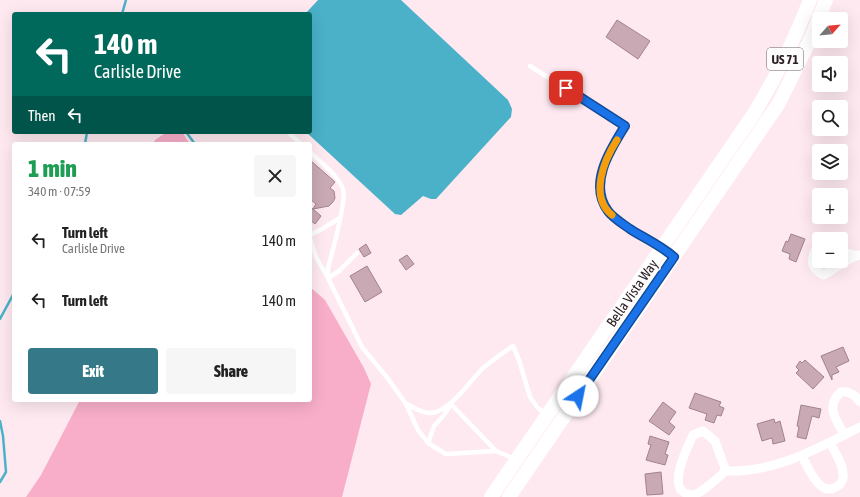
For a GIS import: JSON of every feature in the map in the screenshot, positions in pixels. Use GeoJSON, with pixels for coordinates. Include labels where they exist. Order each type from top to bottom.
{"type":"FeatureCollection","features":[{"type":"Feature","properties":{"kind":"main road","name":"Bella Vista Way"},"geometry":{"type":"LineString","coordinates":[[491,497],[753,115],[774,81],[797,34],[810,0]]}},
{"type":"Feature","properties":{"kind":"main road","name":"Bella Vista Way"},"geometry":{"type":"LineString","coordinates":[[509,497],[779,103],[811,38],[826,0]]}},
{"type":"Feature","properties":{"kind":"street"},"geometry":{"type":"LineString","coordinates":[[625,126],[612,147],[604,164],[600,181],[601,198],[608,212],[630,228],[663,248],[674,257]]}},
{"type":"Feature","properties":{"kind":"street"},"geometry":{"type":"LineString","coordinates":[[848,253],[858,255]]}},
{"type":"Feature","properties":{"kind":"street"},"geometry":{"type":"LineString","coordinates":[[848,260],[858,255]]}},
{"type":"Feature","properties":{"kind":"street"},"geometry":{"type":"LineString","coordinates":[[815,268],[823,275],[833,271],[836,268]]}},
{"type":"Feature","properties":{"kind":"street"},"geometry":{"type":"LineString","coordinates":[[845,435],[832,408],[834,399],[841,392],[847,392],[852,393],[860,402]]}},
{"type":"Feature","properties":{"kind":"street"},"geometry":{"type":"LineString","coordinates":[[726,471],[714,441],[703,431],[698,432],[693,435],[684,453],[678,482],[683,492],[691,495],[697,493],[726,471],[738,471],[775,465],[802,456],[860,427]]}},
{"type":"Feature","properties":{"kind":"street"},"geometry":{"type":"LineString","coordinates":[[802,456],[812,477],[818,484],[824,488],[831,489],[837,487],[842,481],[844,474],[842,466],[830,443]]}},
{"type":"Feature","properties":{"kind":"lane"},"geometry":{"type":"LineString","coordinates":[[530,66],[625,126]]}},
{"type":"Feature","properties":{"kind":"lane"},"geometry":{"type":"LineString","coordinates":[[290,134],[299,142]]}},
{"type":"Feature","properties":{"kind":"lane"},"geometry":{"type":"LineString","coordinates":[[312,154],[335,176],[343,190],[342,209],[328,268],[328,278]]}},
{"type":"Feature","properties":{"kind":"lane"},"geometry":{"type":"LineString","coordinates":[[312,234],[340,218]]}},
{"type":"Feature","properties":{"kind":"lane"},"geometry":{"type":"LineString","coordinates":[[312,244],[316,257],[362,347],[389,380],[406,404],[418,430],[428,443],[446,454],[496,451]]}},
{"type":"Feature","properties":{"kind":"lane"},"geometry":{"type":"LineString","coordinates":[[328,278],[339,271],[357,253]]}},
{"type":"Feature","properties":{"kind":"lane"},"geometry":{"type":"LineString","coordinates":[[428,443],[434,426],[468,383],[500,354],[513,346],[519,360],[530,397],[537,407],[548,415]]}},
{"type":"Feature","properties":{"kind":"lane"},"geometry":{"type":"LineString","coordinates":[[406,404],[417,410],[430,413],[451,404]]}},
{"type":"Feature","properties":{"kind":"lane"},"geometry":{"type":"LineString","coordinates":[[451,404],[496,451],[516,460]]}},
{"type":"Feature","properties":{"kind":"shaded area"},"geometry":{"type":"Polygon","coordinates":[[[164,134],[183,134],[189,142],[154,142],[164,134]]]}},
{"type":"Feature","properties":{"kind":"shaded area"},"geometry":{"type":"Polygon","coordinates":[[[312,289],[325,300],[364,368],[371,384],[342,497],[26,497],[41,475],[79,402],[312,402],[312,289]]]}},
{"type":"Feature","properties":{"kind":"water"},"geometry":{"type":"Polygon","coordinates":[[[318,0],[401,0],[508,100],[512,109],[511,117],[436,199],[423,196],[401,215],[395,214],[308,134],[312,134],[312,12],[307,12],[318,0]]]}},
{"type":"Feature","properties":{"kind":"building"},"geometry":{"type":"Polygon","coordinates":[[[617,20],[650,41],[638,59],[606,37],[617,20]]]}},
{"type":"Feature","properties":{"kind":"building"},"geometry":{"type":"Polygon","coordinates":[[[312,162],[335,182],[330,188],[334,191],[335,198],[333,202],[329,206],[313,209],[316,204],[312,201],[312,162]]]}},
{"type":"Feature","properties":{"kind":"building"},"geometry":{"type":"Polygon","coordinates":[[[312,208],[321,216],[315,224],[312,222],[312,208]]]}},
{"type":"Feature","properties":{"kind":"building"},"geometry":{"type":"Polygon","coordinates":[[[791,234],[805,239],[796,262],[789,259],[790,254],[782,251],[791,234]]]}},
{"type":"Feature","properties":{"kind":"building"},"geometry":{"type":"Polygon","coordinates":[[[366,244],[371,253],[364,257],[359,249],[366,244]]]}},
{"type":"Feature","properties":{"kind":"building"},"geometry":{"type":"Polygon","coordinates":[[[407,255],[414,264],[406,270],[399,260],[407,255]]]}},
{"type":"Feature","properties":{"kind":"building"},"geometry":{"type":"Polygon","coordinates":[[[367,266],[382,292],[365,302],[350,276],[367,266]]]}},
{"type":"Feature","properties":{"kind":"building"},"geometry":{"type":"Polygon","coordinates":[[[843,347],[849,361],[836,367],[839,372],[832,375],[832,380],[821,356],[843,347]]]}},
{"type":"Feature","properties":{"kind":"building"},"geometry":{"type":"Polygon","coordinates":[[[805,360],[824,377],[813,389],[796,373],[799,370],[796,367],[800,361],[802,363],[805,360]]]}},
{"type":"Feature","properties":{"kind":"building"},"geometry":{"type":"Polygon","coordinates":[[[695,393],[721,402],[719,406],[724,408],[721,416],[717,415],[714,423],[705,420],[707,414],[689,408],[695,393]]]}},
{"type":"Feature","properties":{"kind":"building"},"geometry":{"type":"Polygon","coordinates":[[[663,402],[676,412],[669,422],[675,427],[669,435],[649,421],[663,402]]]}},
{"type":"Feature","properties":{"kind":"building"},"geometry":{"type":"Polygon","coordinates":[[[801,405],[821,409],[819,418],[812,416],[806,439],[797,437],[799,427],[797,426],[801,405]]]}},
{"type":"Feature","properties":{"kind":"building"},"geometry":{"type":"Polygon","coordinates":[[[774,419],[775,423],[780,421],[785,441],[773,444],[772,438],[762,441],[757,424],[774,419]]]}},
{"type":"Feature","properties":{"kind":"building"},"geometry":{"type":"Polygon","coordinates":[[[650,436],[669,442],[665,454],[668,455],[665,465],[646,460],[651,445],[648,444],[650,436]]]}},
{"type":"Feature","properties":{"kind":"building"},"geometry":{"type":"Polygon","coordinates":[[[661,472],[663,494],[647,495],[645,474],[661,472]]]}},
{"type":"Feature","properties":{"kind":"waterway"},"geometry":{"type":"LineString","coordinates":[[123,12],[126,0]]}},
{"type":"Feature","properties":{"kind":"waterway"},"geometry":{"type":"LineString","coordinates":[[85,142],[87,134]]}},
{"type":"Feature","properties":{"kind":"waterway"},"geometry":{"type":"LineString","coordinates":[[188,134],[194,142]]}},
{"type":"Feature","properties":{"kind":"waterway"},"geometry":{"type":"LineString","coordinates":[[0,319],[12,297]]}},
{"type":"Feature","properties":{"kind":"waterway"},"geometry":{"type":"LineString","coordinates":[[0,421],[3,436],[6,472],[0,482]]}},
{"type":"Feature","properties":{"kind":"slow traffic"},"geometry":{"type":"LineString","coordinates":[[612,215],[608,212],[601,198],[600,181],[604,164],[617,140]]}},
{"type":"Feature","properties":{"kind":"route"},"geometry":{"type":"LineString","coordinates":[[566,88],[625,126],[612,147],[604,164],[600,181],[601,198],[608,212],[630,228],[663,248],[674,257],[578,396]]}}]}
